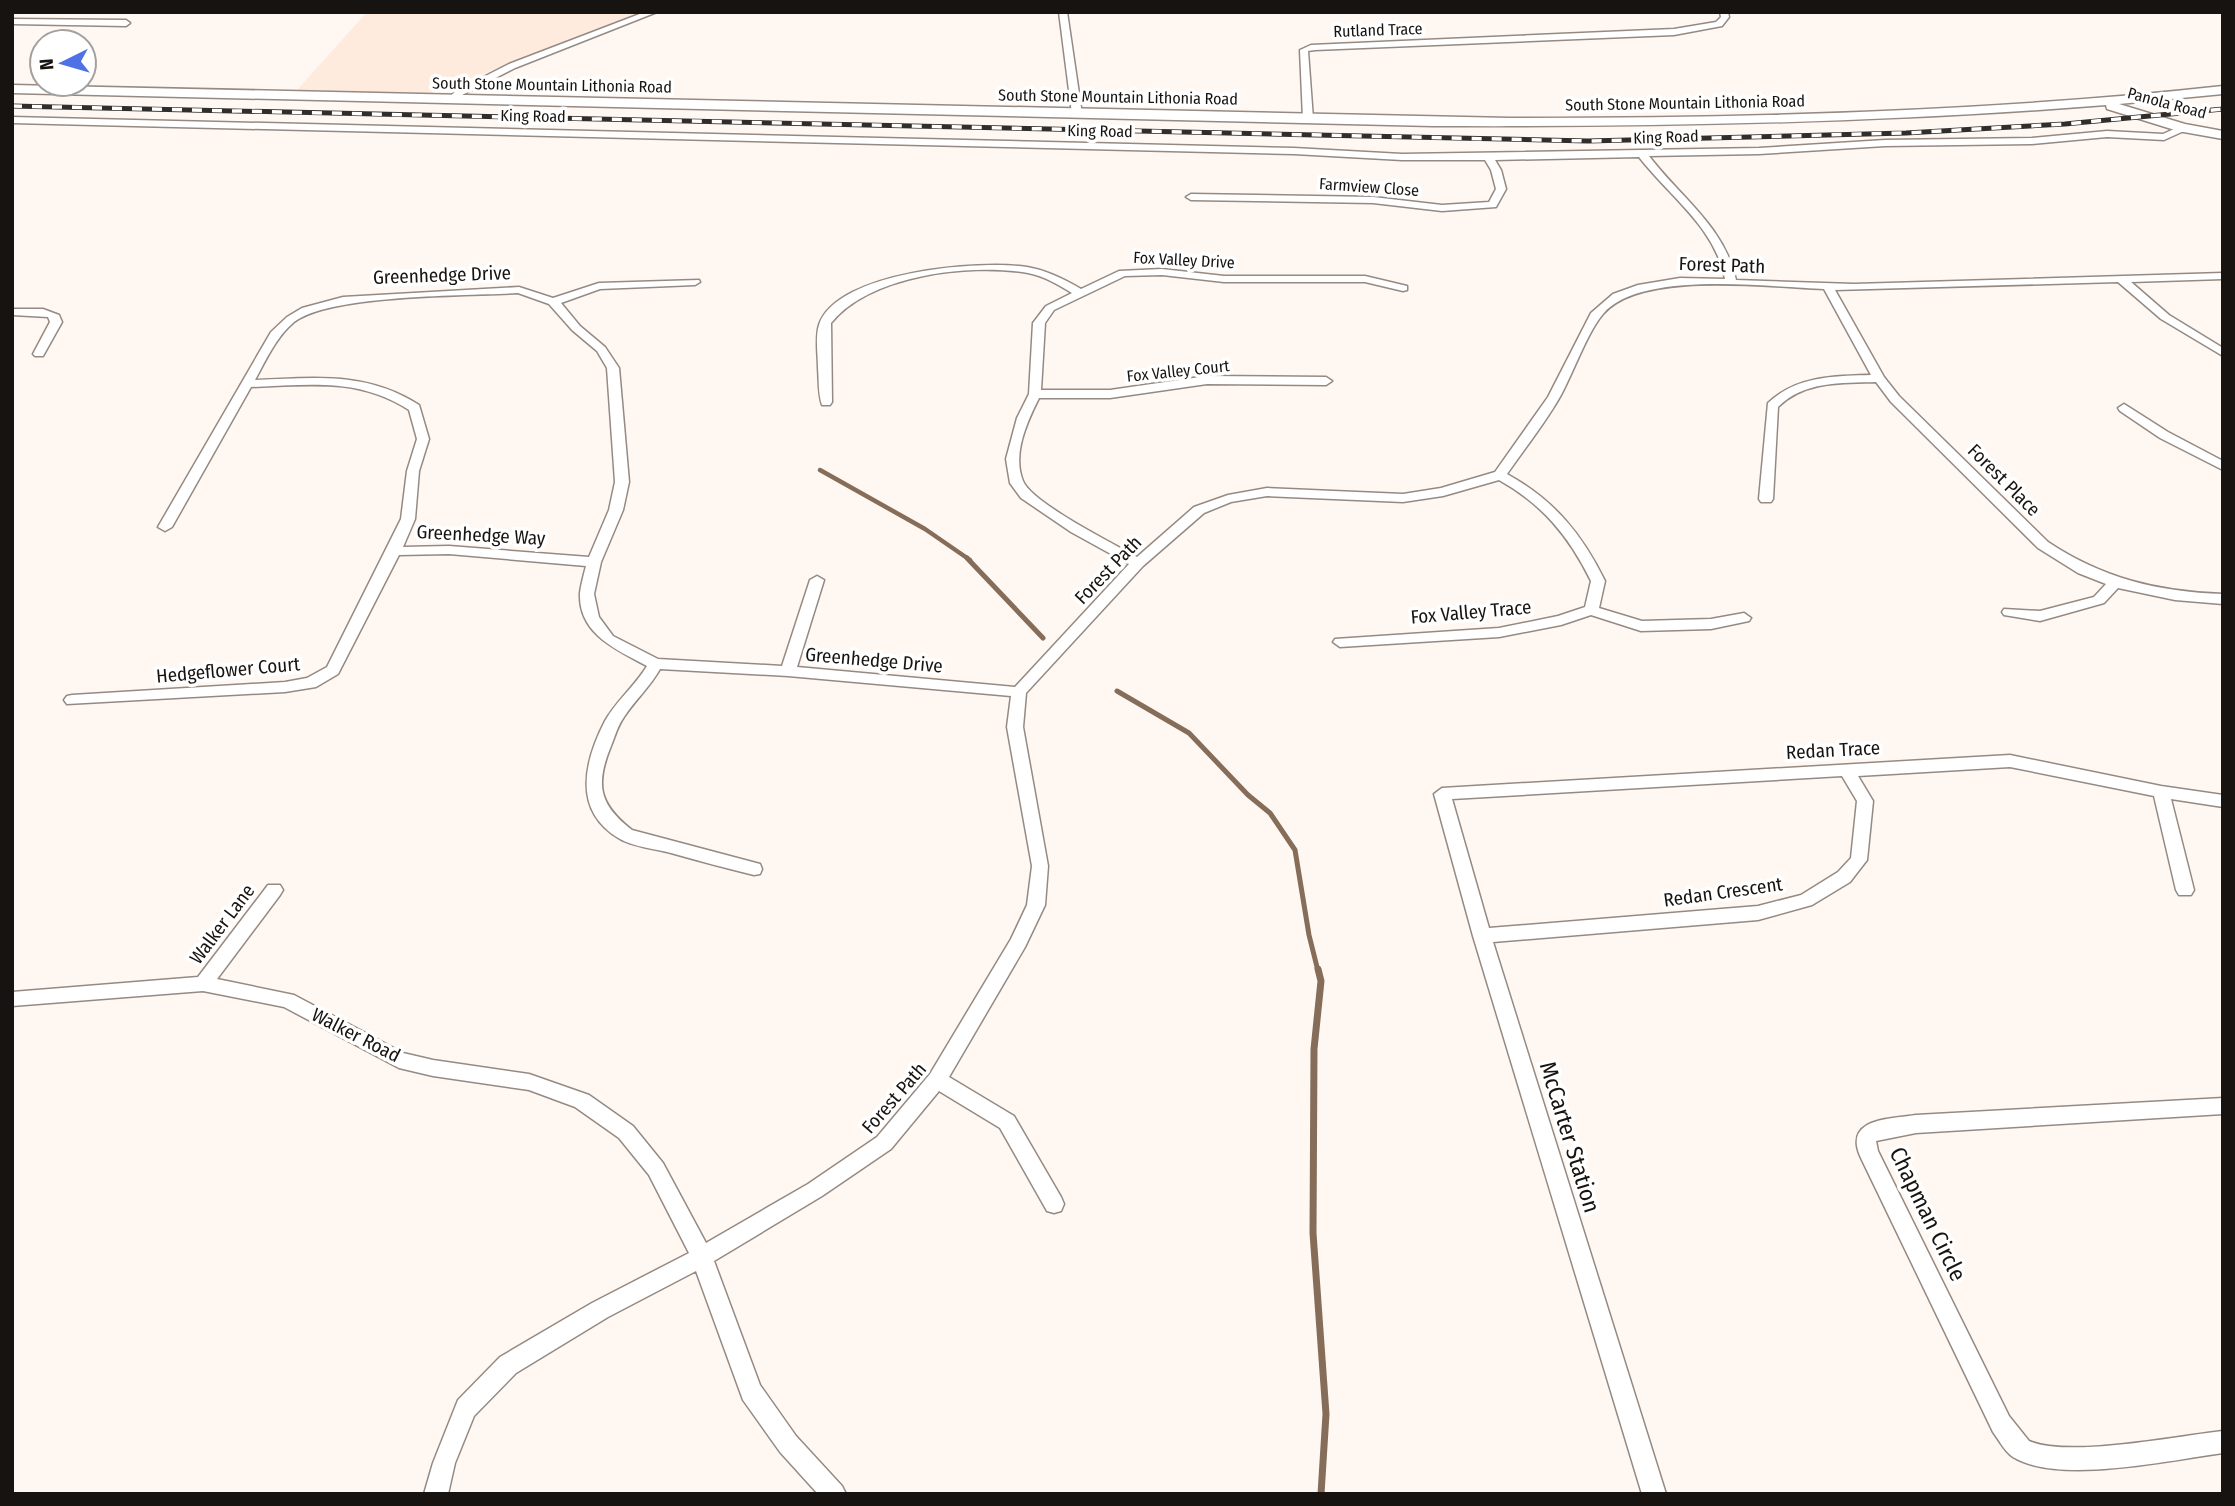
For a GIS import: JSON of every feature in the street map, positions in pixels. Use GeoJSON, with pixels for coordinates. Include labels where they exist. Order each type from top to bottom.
{"type":"FeatureCollection","features":[{"type":"Feature","properties":{"kind":"main road","name":"South Stone Mountain Lithonia Road"},"geometry":{"type":"LineString","coordinates":[[12,89],[1308,119],[1609,123],[1874,116],[2102,103],[2223,90]]}},
{"type":"Feature","properties":{"kind":"main road"},"geometry":{"type":"LineString","coordinates":[[2168,124],[2154,108],[2155,103],[2172,96]]}},
{"type":"Feature","properties":{"kind":"main road","name":"Panola Road"},"geometry":{"type":"LineString","coordinates":[[2102,103],[2183,128],[2223,135]]}},
{"type":"Feature","properties":{"kind":"main road"},"geometry":{"type":"LineString","coordinates":[[1874,116],[1916,120],[1957,119],[2095,110],[2138,115]]}},
{"type":"Feature","properties":{"kind":"street"},"geometry":{"type":"LineString","coordinates":[[451,100],[459,93],[512,66],[653,12]]}},
{"type":"Feature","properties":{"kind":"street"},"geometry":{"type":"LineString","coordinates":[[1063,12],[1077,114]]}},
{"type":"Feature","properties":{"kind":"street","name":"Rutland Trace"},"geometry":{"type":"LineString","coordinates":[[1308,119],[1304,50],[1314,47],[1674,32],[1719,24],[1725,17],[1724,12]]}},
{"type":"Feature","properties":{"kind":"street"},"geometry":{"type":"LineString","coordinates":[[12,20],[126,23]]}},
{"type":"Feature","properties":{"kind":"street","name":"King Road"},"geometry":{"type":"LineString","coordinates":[[12,120],[1488,157],[1759,151],[1885,143],[2032,141],[2107,134],[2164,137],[2183,128]]}},
{"type":"Feature","properties":{"kind":"street"},"geometry":{"type":"LineString","coordinates":[[1642,154],[1675,195],[1712,231],[1726,257],[1731,283]]}},
{"type":"Feature","properties":{"kind":"street"},"geometry":{"type":"LineString","coordinates":[[1488,157],[1496,170],[1501,189],[1492,205],[1506,213]]}},
{"type":"Feature","properties":{"kind":"street","name":"Farmview Close"},"geometry":{"type":"LineString","coordinates":[[1191,197],[1373,200],[1442,208],[1492,205]]}},
{"type":"Feature","properties":{"kind":"street"},"geometry":{"type":"LineString","coordinates":[[826,402],[823,326],[835,307],[902,276],[987,268],[1028,270],[1052,277],[1082,294]]}},
{"type":"Feature","properties":{"kind":"street","name":"Fox Valley Drive"},"geometry":{"type":"LineString","coordinates":[[1138,563],[1076,529],[1026,495],[1017,483],[1012,459],[1023,418],[1035,394],[1039,323],[1050,308],[1123,273],[1162,272],[1224,279],[1365,279],[1403,288]]}},
{"type":"Feature","properties":{"kind":"street","name":"Forest Path"},"geometry":{"type":"LineString","coordinates":[[436,1494],[444,1463],[466,1408],[508,1365],[600,1310],[702,1257],[815,1190],[884,1143],[937,1080],[1019,942],[1036,905],[1040,866],[1015,727],[1020,692],[1138,563],[1199,510],[1228,499],[1267,492],[1402,498],[1443,492],[1500,475],[1554,397],[1597,313],[1617,296],[1663,283],[1828,287],[2223,276]]}},
{"type":"Feature","properties":{"kind":"street"},"geometry":{"type":"LineString","coordinates":[[2122,279],[2165,317],[2223,353]]}},
{"type":"Feature","properties":{"kind":"street"},"geometry":{"type":"LineString","coordinates":[[553,302],[599,286],[695,282]]}},
{"type":"Feature","properties":{"kind":"street","name":"Forest Place"},"geometry":{"type":"LineString","coordinates":[[1828,287],[1879,378],[1895,400],[2043,545],[2060,558],[2115,582],[2176,596],[2223,598]]}},
{"type":"Feature","properties":{"kind":"street","name":"Greenhedge Drive"},"geometry":{"type":"LineString","coordinates":[[165,527],[275,334],[291,318],[324,304],[362,298],[519,290],[553,302],[576,328],[601,349],[613,368],[622,482],[616,510],[594,562],[587,594],[592,618],[608,639],[655,664],[788,671],[1020,692]]}},
{"type":"Feature","properties":{"kind":"street"},"geometry":{"type":"LineString","coordinates":[[12,312],[43,312],[52,316],[56,322],[39,354]]}},
{"type":"Feature","properties":{"kind":"street"},"geometry":{"type":"LineString","coordinates":[[1766,499],[1772,407],[1779,398],[1803,385],[1879,378]]}},
{"type":"Feature","properties":{"kind":"street","name":"Fox Valley Court"},"geometry":{"type":"LineString","coordinates":[[1035,394],[1111,394],[1207,380],[1326,381]]}},
{"type":"Feature","properties":{"kind":"street","name":"Greenhedge Way"},"geometry":{"type":"LineString","coordinates":[[247,384],[356,383],[387,390],[415,408],[423,439],[413,471],[408,519],[394,551],[449,550],[594,562]]}},
{"type":"Feature","properties":{"kind":"street"},"geometry":{"type":"LineString","coordinates":[[2124,408],[2164,435],[2223,466]]}},
{"type":"Feature","properties":{"kind":"street"},"geometry":{"type":"LineString","coordinates":[[1500,475],[1527,489],[1553,509],[1571,531],[1598,581],[1591,610],[1641,626],[1711,624],[1744,618]]}},
{"type":"Feature","properties":{"kind":"street","name":"Hedgeflower Court"},"geometry":{"type":"LineString","coordinates":[[72,700],[273,688],[311,682],[333,670],[394,551]]}},
{"type":"Feature","properties":{"kind":"street"},"geometry":{"type":"LineString","coordinates":[[788,671],[817,580]]}},
{"type":"Feature","properties":{"kind":"street"},"geometry":{"type":"LineString","coordinates":[[2009,612],[2040,616],[2068,609],[2099,600],[2115,582]]}},
{"type":"Feature","properties":{"kind":"street","name":"Fox Valley Trace"},"geometry":{"type":"LineString","coordinates":[[1340,642],[1505,632],[1561,622],[1591,610]]}},
{"type":"Feature","properties":{"kind":"street"},"geometry":{"type":"LineString","coordinates":[[655,664],[646,682],[615,717],[597,758],[592,791],[598,808],[610,823],[627,835],[754,869]]}},
{"type":"Feature","properties":{"kind":"street","name":"Redan Trace"},"geometry":{"type":"LineString","coordinates":[[1442,794],[2010,761],[2161,792],[2223,801]]}},
{"type":"Feature","properties":{"kind":"street","name":"Redan Crescent"},"geometry":{"type":"LineString","coordinates":[[1482,936],[1758,913],[1807,900],[1844,877],[1859,860],[1865,801],[1846,770]]}},
{"type":"Feature","properties":{"kind":"street"},"geometry":{"type":"LineString","coordinates":[[2161,792],[2185,890]]}},
{"type":"Feature","properties":{"kind":"street","name":"McCarter Station"},"geometry":{"type":"LineString","coordinates":[[1442,794],[1482,936],[1654,1494]]}},
{"type":"Feature","properties":{"kind":"street","name":"Walker Lane"},"geometry":{"type":"LineString","coordinates":[[203,984],[274,890]]}},
{"type":"Feature","properties":{"kind":"street","name":"Walker Road"},"geometry":{"type":"LineString","coordinates":[[12,999],[203,984],[288,1000],[399,1060],[433,1068],[529,1082],[582,1101],[626,1132],[656,1169],[702,1257],[751,1392],[788,1444],[834,1494]]}},
{"type":"Feature","properties":{"kind":"street"},"geometry":{"type":"LineString","coordinates":[[937,1080],[1007,1122],[1054,1205]]}},
{"type":"Feature","properties":{"kind":"street","name":"Chapman Circle"},"geometry":{"type":"LineString","coordinates":[[2223,1105],[1916,1124],[1876,1130],[1866,1137],[1868,1152],[2001,1424],[2022,1450],[2039,1456],[2069,1459],[2223,1442]]}},
{"type":"Feature","properties":{"kind":"shaded area"},"geometry":{"type":"Polygon","coordinates":[[[367,12],[649,12],[429,94],[297,90],[367,12]]]}},
{"type":"Feature","properties":{"kind":"waterway"},"geometry":{"type":"LineString","coordinates":[[820,470],[925,529],[970,560]]}},
{"type":"Feature","properties":{"kind":"waterway"},"geometry":{"type":"LineString","coordinates":[[967,558],[1043,638]]}},
{"type":"Feature","properties":{"kind":"waterway"},"geometry":{"type":"LineString","coordinates":[[1117,691],[1189,733],[1248,795],[1270,813],[1295,850],[1309,935],[1318,971]]}},
{"type":"Feature","properties":{"kind":"waterway"},"geometry":{"type":"LineString","coordinates":[[1318,969],[1321,981],[1314,1049],[1313,1233],[1326,1414],[1321,1494]]}},
{"type":"Feature","properties":{"kind":"railway"},"geometry":{"type":"LineString","coordinates":[[12,106],[1588,141],[1906,133],[2065,124],[2223,109]]}}]}
